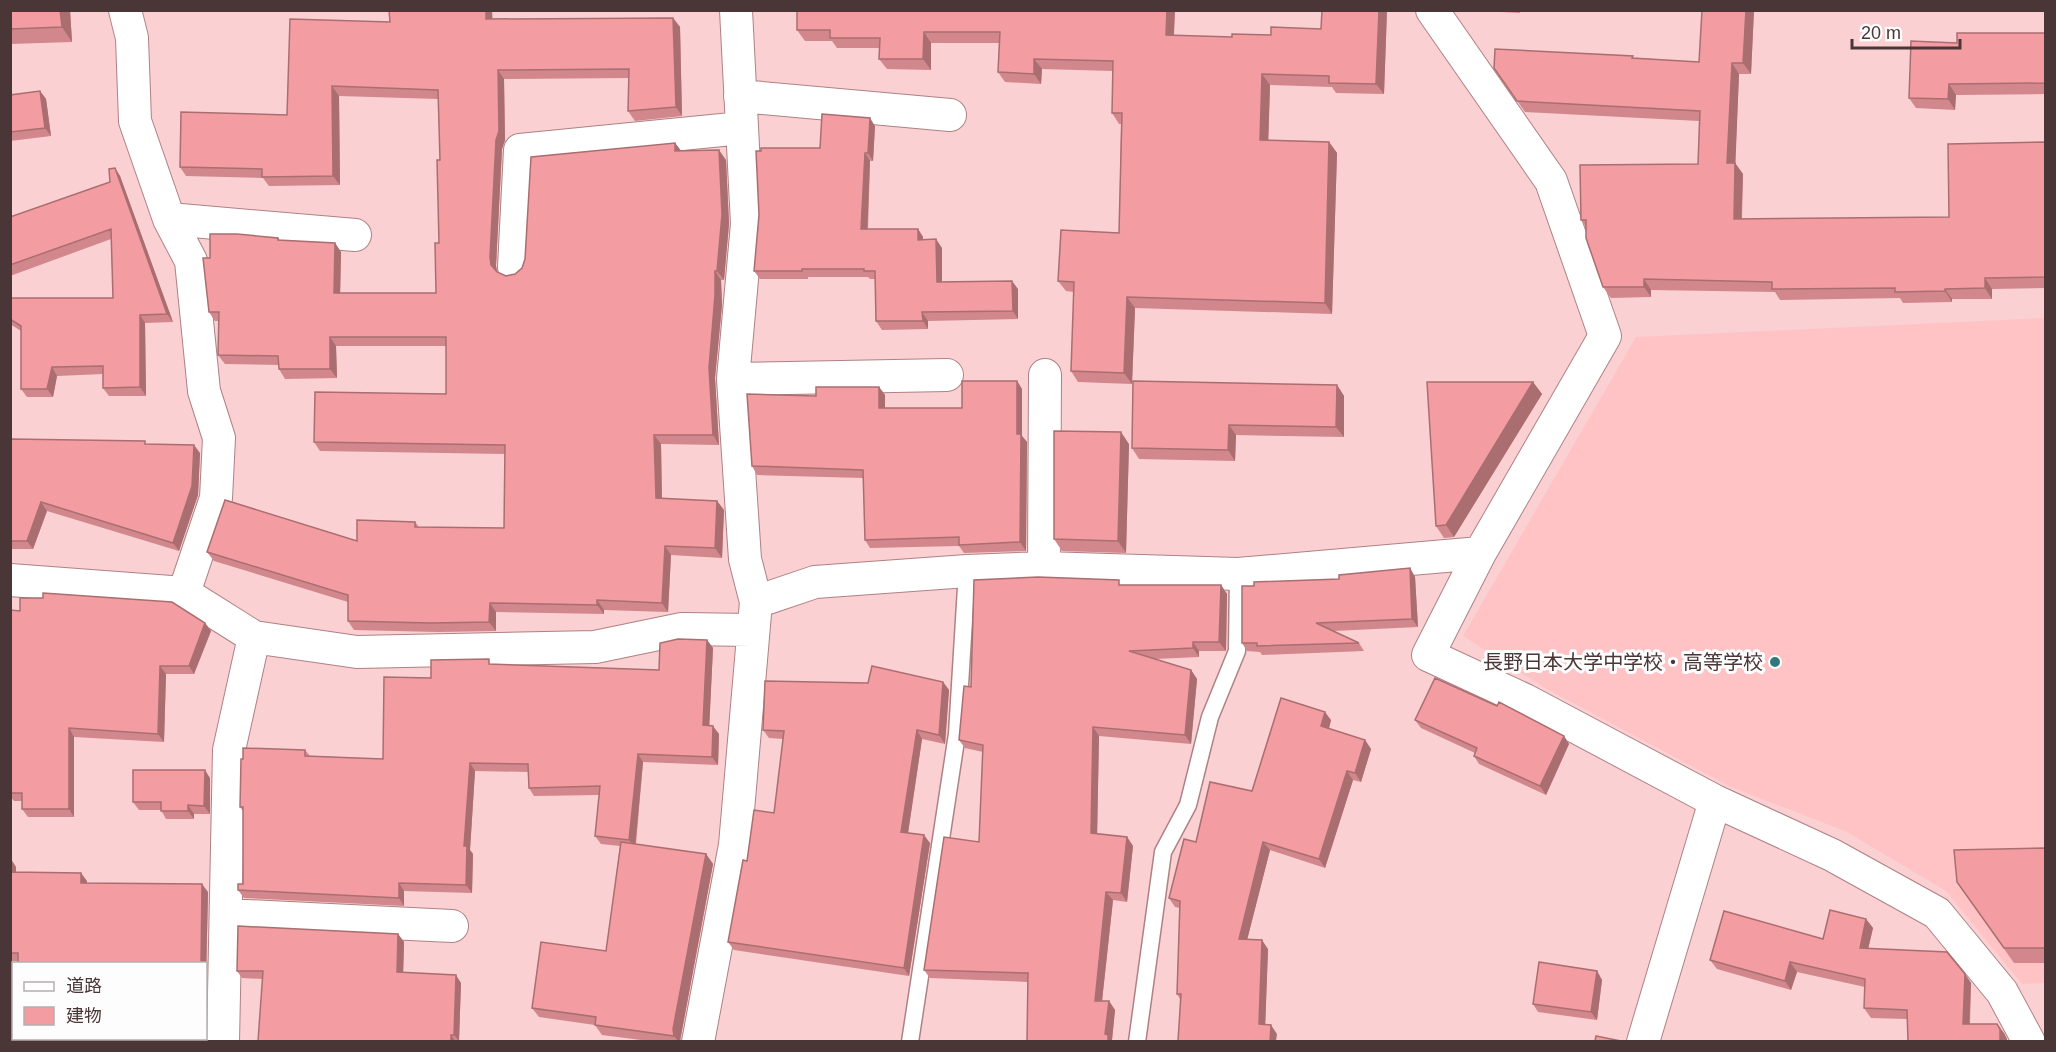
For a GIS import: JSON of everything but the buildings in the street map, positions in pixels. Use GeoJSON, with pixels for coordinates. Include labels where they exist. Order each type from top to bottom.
{"type":"FeatureCollection","features":[{"type":"Feature","properties":{"kind":"street"},"geometry":{"type":"LineString","coordinates":[[125,10],[132,38],[135,121],[169,219],[191,261],[204,391],[219,438],[216,498],[184,593]]}},
{"type":"Feature","properties":{"kind":"street"},"geometry":{"type":"LineString","coordinates":[[698,1041],[735,845],[754,616],[745,559],[734,379],[747,224],[736,10]]}},
{"type":"Feature","properties":{"kind":"street"},"geometry":{"type":"LineString","coordinates":[[1432,10],[1551,181],[1605,336],[1480,553],[1428,655],[1525,700],[1715,801],[1832,855],[1937,913],[2002,992],[2029,1041]]}},
{"type":"Feature","properties":{"kind":"street"},"geometry":{"type":"LineString","coordinates":[[740,96],[951,115]]}},
{"type":"Feature","properties":{"kind":"street"},"geometry":{"type":"LineString","coordinates":[[514,267],[520,150],[742,128]]}},
{"type":"Feature","properties":{"kind":"street"},"geometry":{"type":"LineString","coordinates":[[169,219],[355,235]]}},
{"type":"Feature","properties":{"kind":"street"},"geometry":{"type":"LineString","coordinates":[[734,379],[947,375]]}},
{"type":"Feature","properties":{"kind":"street"},"geometry":{"type":"LineString","coordinates":[[1044,568],[1046,375]]}},
{"type":"Feature","properties":{"kind":"street"},"geometry":{"type":"LineString","coordinates":[[10,580],[184,593],[254,637],[369,652],[595,647],[754,616],[816,582],[1044,568],[1238,574],[1480,553]]}},
{"type":"Feature","properties":{"kind":"street"},"geometry":{"type":"LineString","coordinates":[[223,1041],[229,750],[254,637]]}},
{"type":"Feature","properties":{"kind":"street"},"geometry":{"type":"LineString","coordinates":[[1643,1041],[1715,801]]}},
{"type":"Feature","properties":{"kind":"street"},"geometry":{"type":"LineString","coordinates":[[226,915],[452,926]]}},
{"type":"Feature","properties":{"kind":"lane"},"geometry":{"type":"LineString","coordinates":[[910,1041],[957,734],[967,571]]}},
{"type":"Feature","properties":{"kind":"lane"},"geometry":{"type":"LineString","coordinates":[[1137,1041],[1163,852],[1188,806],[1210,717],[1237,651],[1238,574]]}},
{"type":"Feature","properties":{"kind":"shaded area","name":"長野日本大学中学校・高等学校"},"geometry":{"type":"Polygon","coordinates":[[[2045,318],[2045,983],[2022,984],[1946,891],[1847,832],[1729,786],[1545,688],[1463,636],[1636,337],[2045,318]]]}},
{"type":"Feature","properties":{"kind":"place","name":"長野日本大学中学校・高等学校"},"geometry":{"type":"Point","coordinates":[1775,662]}}]}
